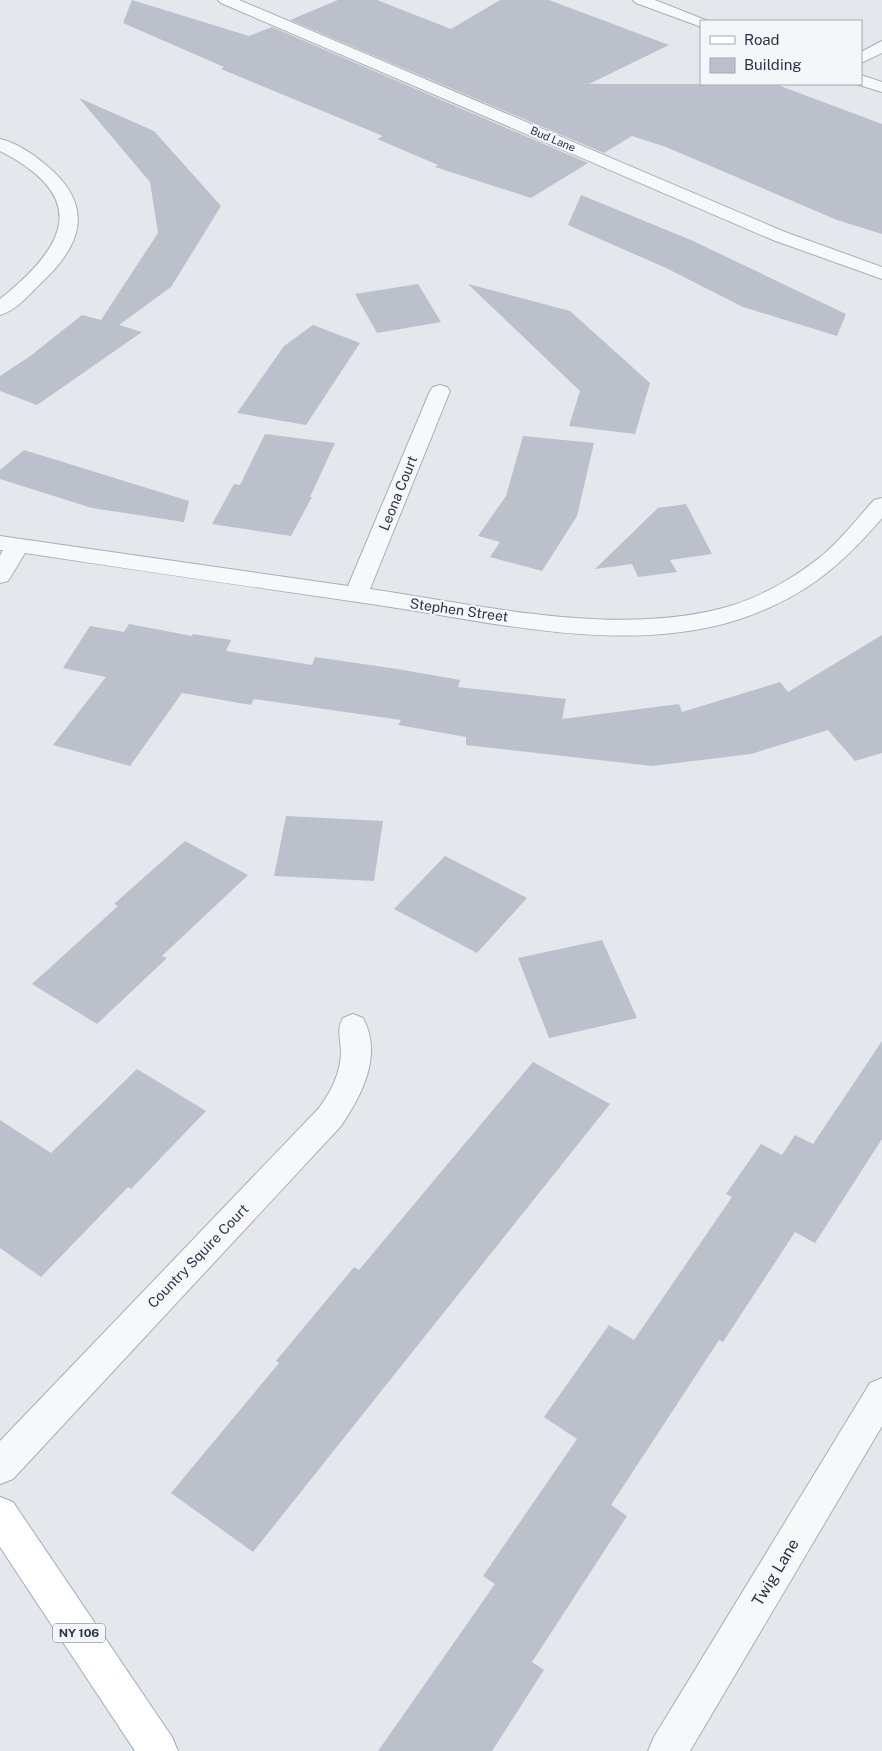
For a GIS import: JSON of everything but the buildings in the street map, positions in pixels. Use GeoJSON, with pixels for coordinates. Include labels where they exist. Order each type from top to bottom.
{"type":"FeatureCollection","features":[{"type":"Feature","properties":{"kind":"main road","name":"NY 106"},"geometry":{"type":"LineString","coordinates":[[0,1515],[158,1751]]}},
{"type":"Feature","properties":{"kind":"street","name":"Bud Lane"},"geometry":{"type":"LineString","coordinates":[[226,0],[779,236],[882,273]]}},
{"type":"Feature","properties":{"kind":"street"},"geometry":{"type":"LineString","coordinates":[[641,0],[700,22]]}},
{"type":"Feature","properties":{"kind":"street"},"geometry":{"type":"LineString","coordinates":[[862,57],[882,46]]}},
{"type":"Feature","properties":{"kind":"street"},"geometry":{"type":"LineString","coordinates":[[862,80],[882,87]]}},
{"type":"Feature","properties":{"kind":"street"},"geometry":{"type":"LineString","coordinates":[[0,144],[31,161],[54,181],[67,200],[70,215],[66,240],[53,262],[24,290],[0,309]]}},
{"type":"Feature","properties":{"kind":"street","name":"Leona Court"},"geometry":{"type":"LineString","coordinates":[[356,595],[440,391]]}},
{"type":"Feature","properties":{"kind":"street","name":"Stephen Street"},"geometry":{"type":"LineString","coordinates":[[9,544],[557,624],[623,628],[670,626],[733,615],[772,600],[828,562],[882,505]]}},
{"type":"Feature","properties":{"kind":"street"},"geometry":{"type":"LineString","coordinates":[[0,576],[9,544]]}},
{"type":"Feature","properties":{"kind":"street","name":"Country Squire Court"},"geometry":{"type":"LineString","coordinates":[[0,1467],[330,1117],[342,1100],[356,1068],[358,1050],[353,1026]]}},
{"type":"Feature","properties":{"kind":"street","name":"Twig Lane"},"geometry":{"type":"LineString","coordinates":[[668,1751],[882,1394]]}}]}
